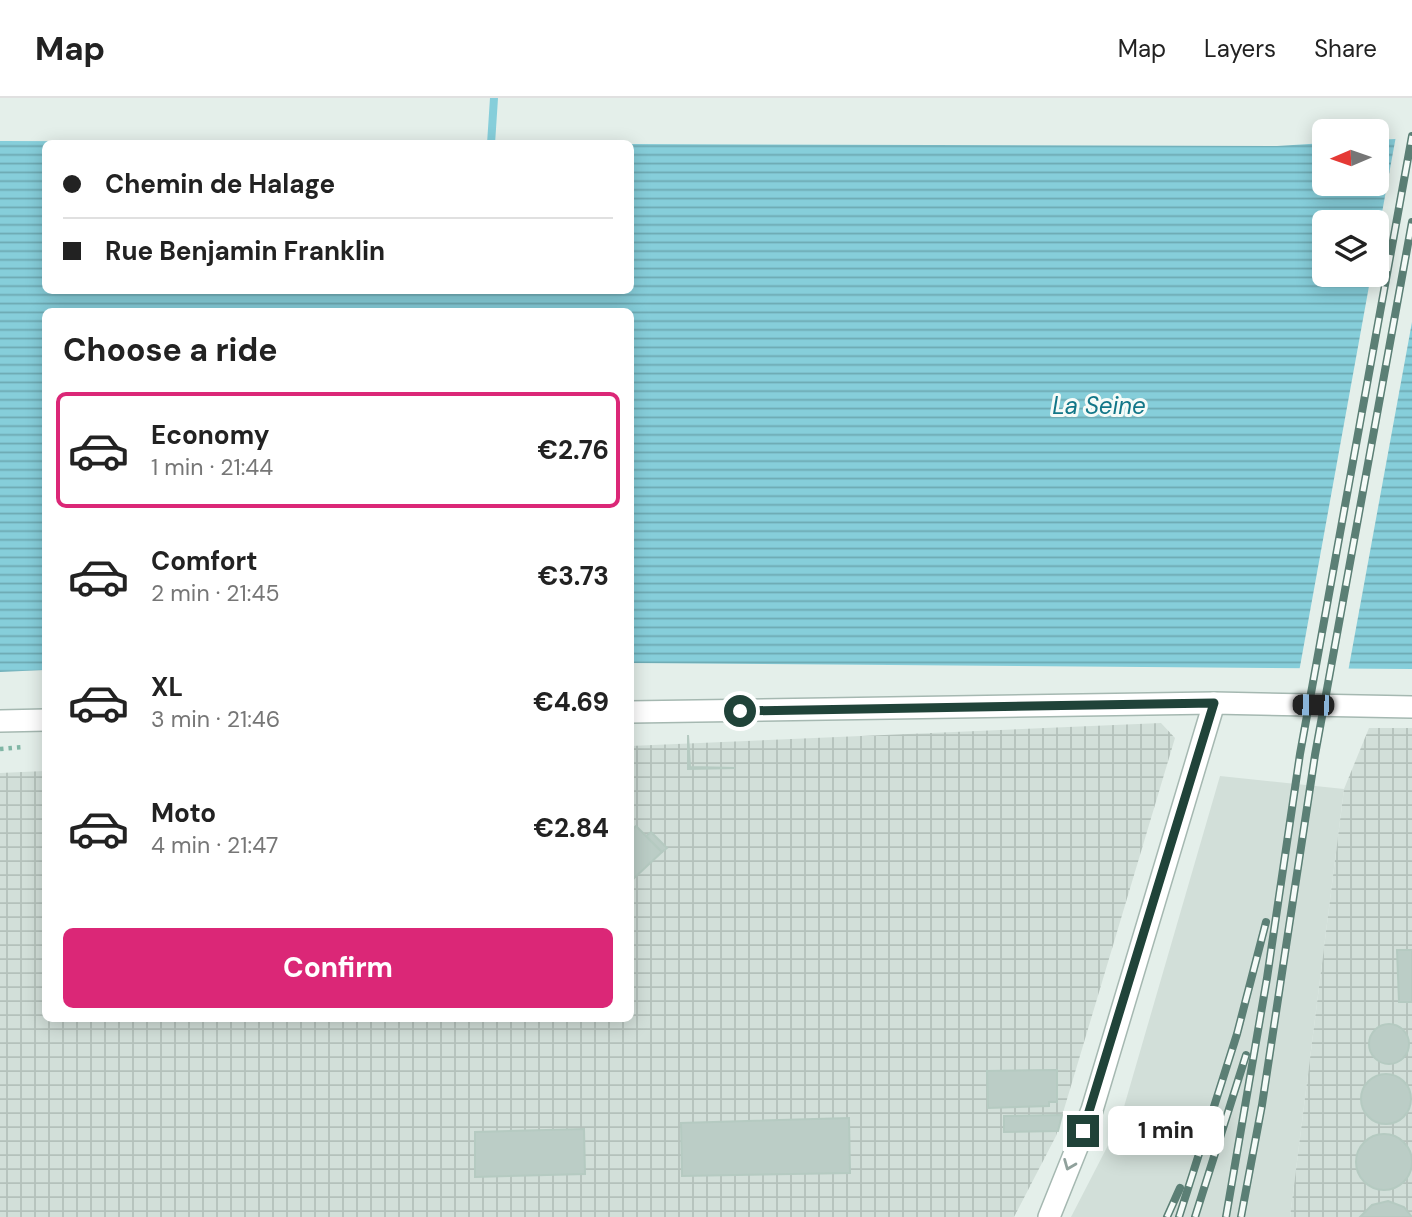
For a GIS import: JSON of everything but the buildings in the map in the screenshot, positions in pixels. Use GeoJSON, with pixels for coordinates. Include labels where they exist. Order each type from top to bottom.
{"type":"FeatureCollection","features":[{"type":"Feature","properties":{"kind":"street"},"geometry":{"type":"LineString","coordinates":[[634,712],[1214,703],[1412,707]]}},
{"type":"Feature","properties":{"kind":"street"},"geometry":{"type":"LineString","coordinates":[[1049,1217],[1092,1110],[1214,703]]}},
{"type":"Feature","properties":{"kind":"street"},"geometry":{"type":"LineString","coordinates":[[0,721],[42,720]]}},
{"type":"Feature","properties":{"kind":"shaded area"},"geometry":{"type":"Polygon","coordinates":[[[1161,723],[1175,738],[1056,1136],[1014,1217],[0,1217],[0,773],[42,771],[42,1022],[634,1022],[634,746],[1161,723]]]}},
{"type":"Feature","properties":{"kind":"shaded area"},"geometry":{"type":"Polygon","coordinates":[[[1369,728],[1412,728],[1412,1217],[1290,1217],[1344,789],[1369,728]]]}},
{"type":"Feature","properties":{"kind":"shaded area"},"geometry":{"type":"Polygon","coordinates":[[[1220,776],[1344,789],[1290,1217],[1071,1217],[1119,1124],[1220,776]]]}},
{"type":"Feature","properties":{"kind":"water","name":"La Seine"},"geometry":{"type":"Polygon","coordinates":[[[1412,138],[1412,669],[634,663],[634,308],[42,308],[42,670],[0,672],[0,141],[42,141],[42,294],[634,294],[634,144],[1277,146],[1312,144],[1312,196],[1390,196],[1390,139],[1412,138]]]}},
{"type":"Feature","properties":{"kind":"pier"},"geometry":{"type":"Polygon","coordinates":[[[1412,135],[1412,322],[1348,672],[1299,672],[1369,287],[1389,287],[1389,210],[1382,210],[1385,196],[1390,196],[1390,169],[1396,136],[1412,135]]]}},
{"type":"Feature","properties":{"kind":"waterway"},"geometry":{"type":"LineString","coordinates":[[491,140],[494,98]]}},
{"type":"Feature","properties":{"kind":"railway"},"geometry":{"type":"LineString","coordinates":[[1226,1217],[1267,978],[1300,754],[1412,136]]}},
{"type":"Feature","properties":{"kind":"railway"},"geometry":{"type":"LineString","coordinates":[[1241,1217],[1262,1105],[1315,755],[1412,222]]}},
{"type":"Feature","properties":{"kind":"railway"},"geometry":{"type":"LineString","coordinates":[[1179,1217],[1237,1034],[1266,922]]}},
{"type":"Feature","properties":{"kind":"railway"},"geometry":{"type":"LineString","coordinates":[[1195,1217],[1246,1055]]}},
{"type":"Feature","properties":{"kind":"railway"},"geometry":{"type":"LineString","coordinates":[[1167,1217],[1180,1188]]}},
{"type":"Feature","properties":{"kind":"route"},"geometry":{"type":"LineString","coordinates":[[740,711],[1214,703],[1092,1110],[1083,1131]]}}]}
